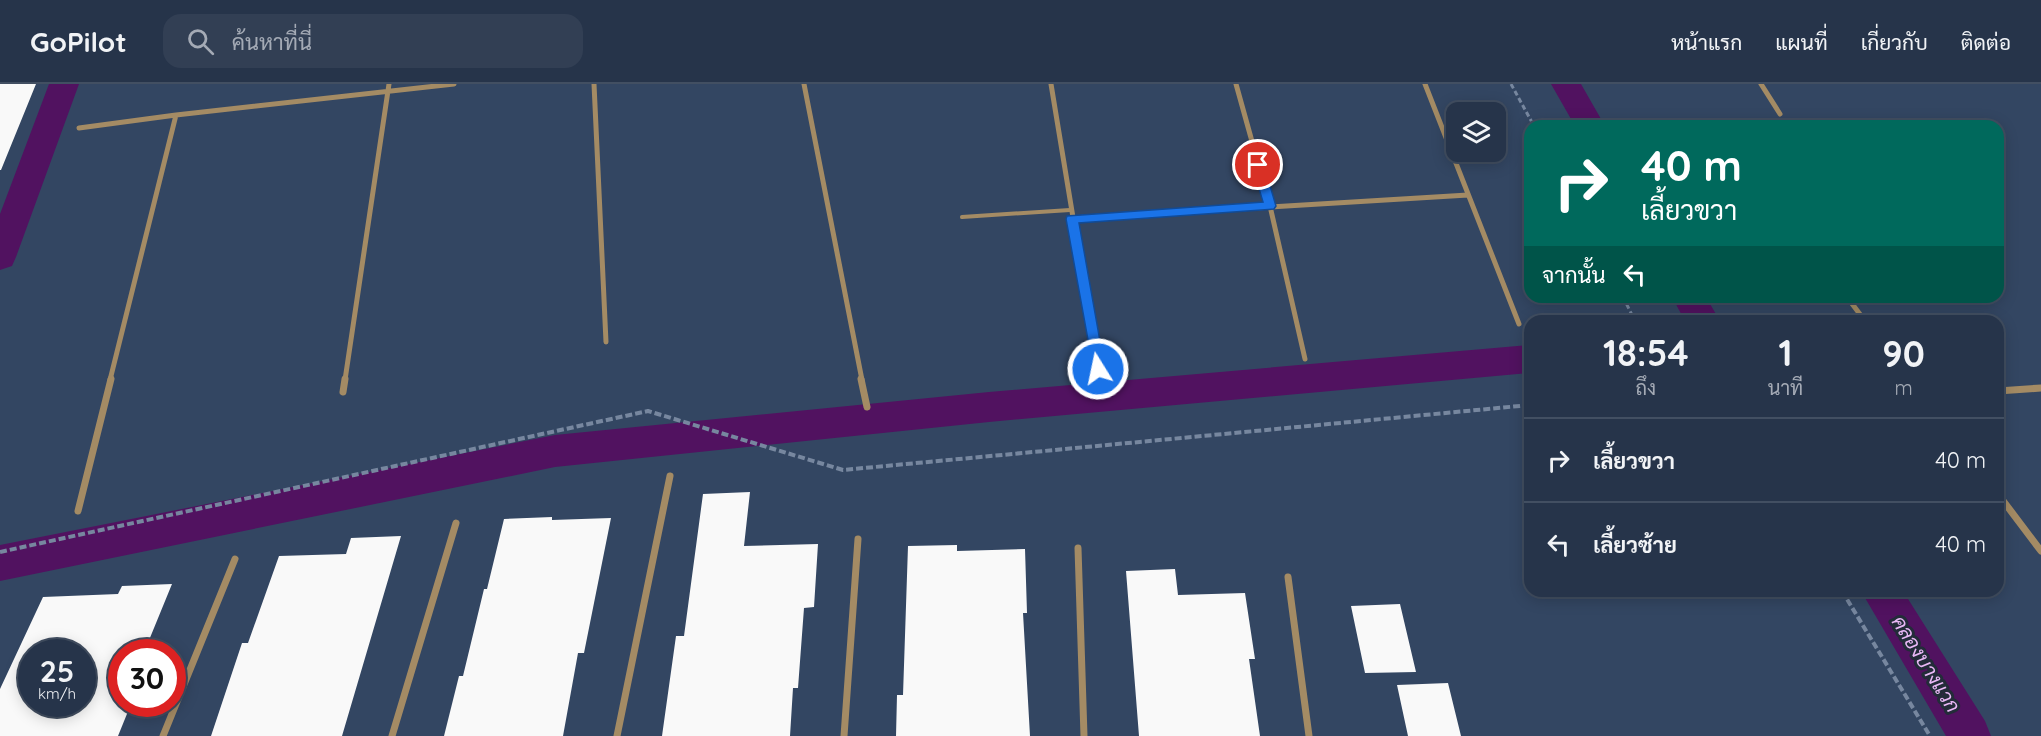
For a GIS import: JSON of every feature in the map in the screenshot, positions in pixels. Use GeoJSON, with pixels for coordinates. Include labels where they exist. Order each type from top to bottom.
{"type":"FeatureCollection","features":[{"type":"Feature","properties":{"kind":"street"},"geometry":{"type":"LineString","coordinates":[[79,128],[388,87],[454,84]]}},
{"type":"Feature","properties":{"kind":"street"},"geometry":{"type":"LineString","coordinates":[[594,84],[606,342]]}},
{"type":"Feature","properties":{"kind":"street"},"geometry":{"type":"LineString","coordinates":[[804,84],[867,407]]}},
{"type":"Feature","properties":{"kind":"street"},"geometry":{"type":"LineString","coordinates":[[1051,84],[1098,369]]}},
{"type":"Feature","properties":{"kind":"street"},"geometry":{"type":"LineString","coordinates":[[1236,84],[1270,206],[1305,359]]}},
{"type":"Feature","properties":{"kind":"street"},"geometry":{"type":"LineString","coordinates":[[1425,84],[1519,324]]}},
{"type":"Feature","properties":{"kind":"street"},"geometry":{"type":"LineString","coordinates":[[1761,84],[1780,114]]}},
{"type":"Feature","properties":{"kind":"street"},"geometry":{"type":"LineString","coordinates":[[343,392],[388,87]]}},
{"type":"Feature","properties":{"kind":"street"},"geometry":{"type":"LineString","coordinates":[[78,511],[176,115]]}},
{"type":"Feature","properties":{"kind":"street"},"geometry":{"type":"LineString","coordinates":[[1072,219],[1468,195]]}},
{"type":"Feature","properties":{"kind":"street"},"geometry":{"type":"LineString","coordinates":[[2004,391],[2041,388]]}},
{"type":"Feature","properties":{"kind":"street"},"geometry":{"type":"LineString","coordinates":[[617,736],[670,476]]}},
{"type":"Feature","properties":{"kind":"street"},"geometry":{"type":"LineString","coordinates":[[2004,502],[2041,550]]}},
{"type":"Feature","properties":{"kind":"street"},"geometry":{"type":"LineString","coordinates":[[392,736],[456,523]]}},
{"type":"Feature","properties":{"kind":"street"},"geometry":{"type":"LineString","coordinates":[[844,736],[858,539]]}},
{"type":"Feature","properties":{"kind":"street"},"geometry":{"type":"LineString","coordinates":[[1078,548],[1084,736]]}},
{"type":"Feature","properties":{"kind":"street"},"geometry":{"type":"LineString","coordinates":[[163,736],[235,559]]}},
{"type":"Feature","properties":{"kind":"street"},"geometry":{"type":"LineString","coordinates":[[1288,577],[1310,736]]}},
{"type":"Feature","properties":{"kind":"lane"},"geometry":{"type":"LineString","coordinates":[[962,217],[1070,210]]}},
{"type":"Feature","properties":{"kind":"path"},"geometry":{"type":"LineString","coordinates":[[1511,84],[1531,120]]}},
{"type":"Feature","properties":{"kind":"path"},"geometry":{"type":"LineString","coordinates":[[0,552],[648,411],[843,470],[1524,406]]}},
{"type":"Feature","properties":{"kind":"path"},"geometry":{"type":"LineString","coordinates":[[1846,597],[1930,736]]}},
{"type":"Feature","properties":{"kind":"building"},"geometry":{"type":"Polygon","coordinates":[[[0,84],[36,84],[1,170],[0,170],[0,84]]]}},
{"type":"Feature","properties":{"kind":"building"},"geometry":{"type":"Polygon","coordinates":[[[750,492],[744,546],[818,544],[814,607],[804,608],[798,688],[793,688],[790,736],[662,736],[676,636],[684,636],[703,494],[750,492]]]}},
{"type":"Feature","properties":{"kind":"building"},"geometry":{"type":"Polygon","coordinates":[[[552,517],[552,520],[611,518],[584,653],[578,653],[563,736],[444,736],[459,676],[463,676],[504,519],[552,517]]]}},
{"type":"Feature","properties":{"kind":"building"},"geometry":{"type":"Polygon","coordinates":[[[401,536],[342,736],[211,736],[242,643],[248,643],[279,556],[346,554],[351,538],[401,536]]]}},
{"type":"Feature","properties":{"kind":"building"},"geometry":{"type":"Polygon","coordinates":[[[957,545],[957,551],[1025,549],[1027,613],[1023,613],[1030,736],[896,736],[897,695],[903,695],[908,546],[957,545]]]}},
{"type":"Feature","properties":{"kind":"building"},"geometry":{"type":"Polygon","coordinates":[[[1175,569],[1178,595],[1245,593],[1255,659],[1249,659],[1260,736],[1139,736],[1126,571],[1175,569]]]}},
{"type":"Feature","properties":{"kind":"building"},"geometry":{"type":"Polygon","coordinates":[[[172,584],[150,639],[108,639],[108,717],[126,717],[118,736],[0,736],[0,689],[18,650],[18,717],[96,717],[96,639],[23,639],[43,597],[118,594],[122,586],[172,584]]]}},
{"type":"Feature","properties":{"kind":"building"},"geometry":{"type":"Polygon","coordinates":[[[1400,604],[1416,672],[1365,673],[1351,606],[1400,604]]]}},
{"type":"Feature","properties":{"kind":"building"},"geometry":{"type":"Polygon","coordinates":[[[1448,683],[1461,736],[1408,736],[1397,685],[1448,683]]]}},
{"type":"Feature","properties":{"kind":"waterway"},"geometry":{"type":"LineString","coordinates":[[0,257],[64,84]]}},
{"type":"Feature","properties":{"kind":"waterway","name":"คลองบางแวก"},"geometry":{"type":"LineString","coordinates":[[1566,84],[1587,120]]}},
{"type":"Feature","properties":{"kind":"waterway","name":"คลองบางแวก"},"geometry":{"type":"LineString","coordinates":[[1692,303],[1700,315]]}},
{"type":"Feature","properties":{"kind":"waterway"},"geometry":{"type":"LineString","coordinates":[[0,563],[555,451],[989,407],[1524,360]]}},
{"type":"Feature","properties":{"kind":"waterway","name":"คลองบางแวก"},"geometry":{"type":"LineString","coordinates":[[1885,597],[1970,736]]}},
{"type":"Feature","properties":{"kind":"route"},"geometry":{"type":"LineString","coordinates":[[1098,369],[1072,219],[1270,206],[1258,165]]}}]}
